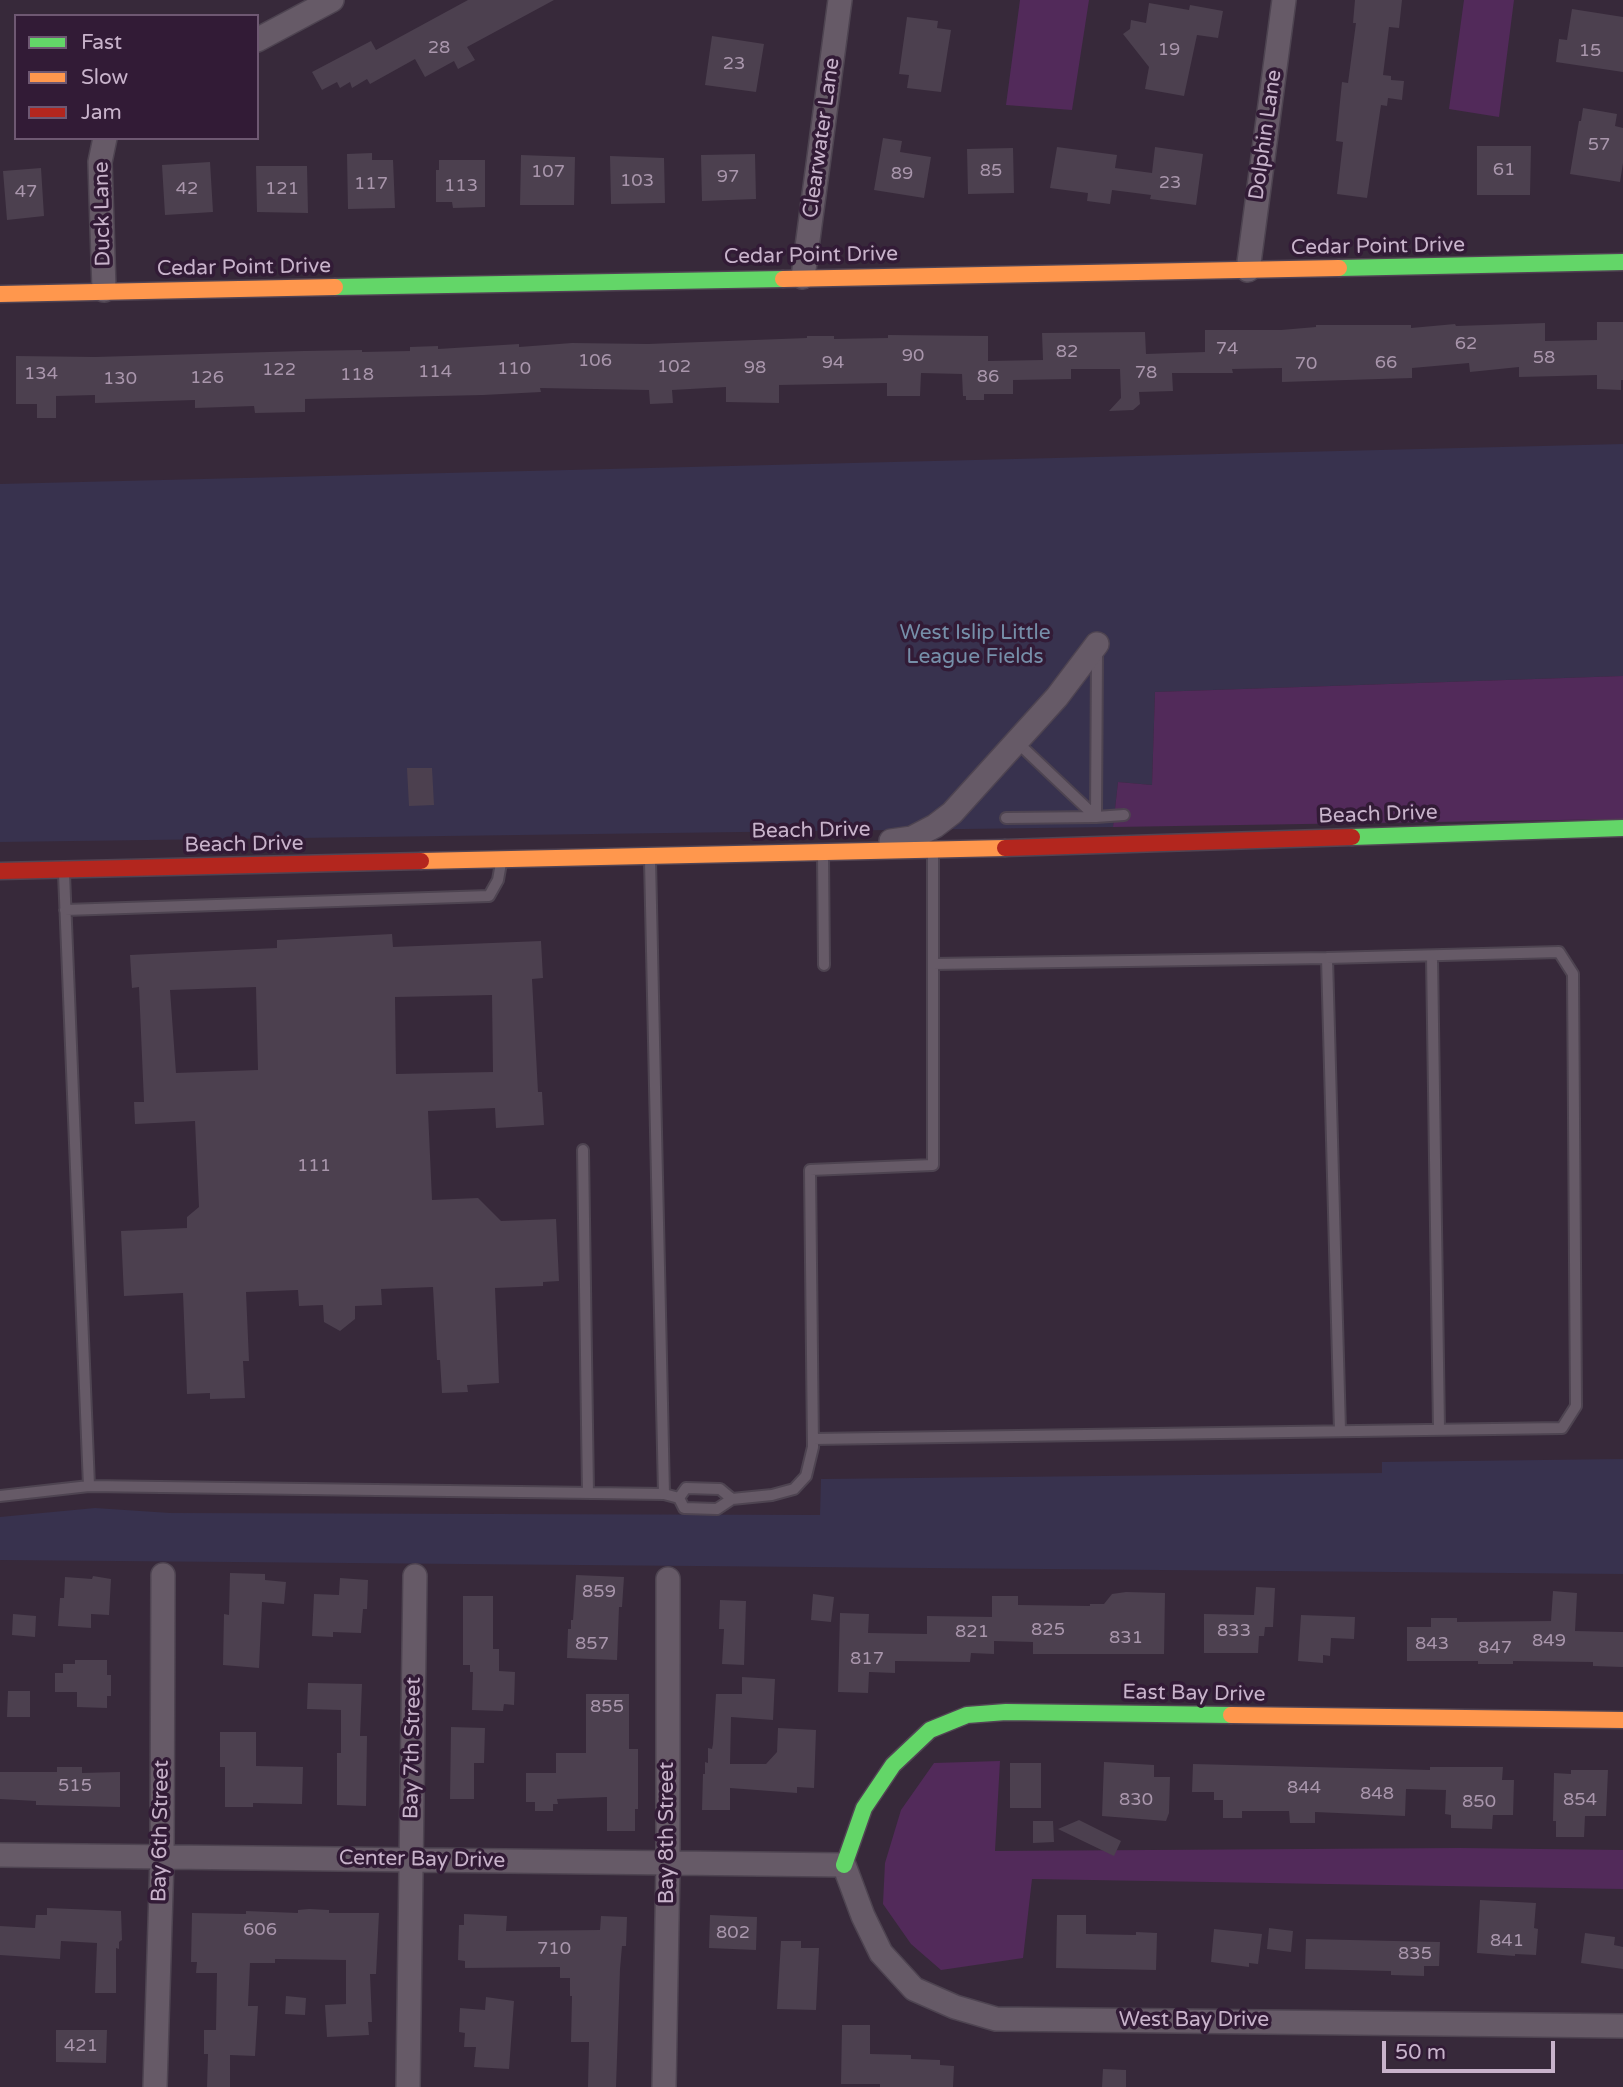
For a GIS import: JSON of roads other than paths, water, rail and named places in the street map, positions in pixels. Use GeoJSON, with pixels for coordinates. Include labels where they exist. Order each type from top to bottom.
{"type":"FeatureCollection","features":[{"type":"Feature","properties":{"kind":"street"},"geometry":{"type":"LineString","coordinates":[[259,39],[332,0]]}},
{"type":"Feature","properties":{"kind":"street","name":"Clearwater Lane"},"geometry":{"type":"LineString","coordinates":[[803,277],[840,0]]}},
{"type":"Feature","properties":{"kind":"street","name":"Dolphin Lane"},"geometry":{"type":"LineString","coordinates":[[1248,270],[1284,0]]}},
{"type":"Feature","properties":{"kind":"street","name":"Duck Lane"},"geometry":{"type":"LineString","coordinates":[[104,290],[100,162],[106,140]]}},
{"type":"Feature","properties":{"kind":"street","name":"Cedar Point Drive"},"geometry":{"type":"LineString","coordinates":[[0,293],[1623,262]]}},
{"type":"Feature","properties":{"kind":"street"},"geometry":{"type":"LineString","coordinates":[[822,852],[944,832],[952,813],[1018,743],[1097,644]]}},
{"type":"Feature","properties":{"kind":"street","name":"Beach Drive"},"geometry":{"type":"LineString","coordinates":[[0,871],[972,849],[1623,828]]}},
{"type":"Feature","properties":{"kind":"street","name":"Bay 6th Street"},"geometry":{"type":"LineString","coordinates":[[155,2087],[162,1858],[163,1575]]}},
{"type":"Feature","properties":{"kind":"street","name":"Bay 7th Street"},"geometry":{"type":"LineString","coordinates":[[408,2087],[415,1576]]}},
{"type":"Feature","properties":{"kind":"street","name":"Bay 8th Street"},"geometry":{"type":"LineString","coordinates":[[664,2087],[668,1863],[668,1578]]}},
{"type":"Feature","properties":{"kind":"street","name":"East Bay Drive"},"geometry":{"type":"LineString","coordinates":[[845,1865],[864,1808],[893,1765],[930,1730],[967,1715],[1006,1712],[1623,1720]]}},
{"type":"Feature","properties":{"kind":"street","name":"Center Bay Drive"},"geometry":{"type":"LineString","coordinates":[[0,1855],[845,1865]]}},
{"type":"Feature","properties":{"kind":"street","name":"West Bay Drive"},"geometry":{"type":"LineString","coordinates":[[845,1865],[863,1916],[881,1953],[914,1989],[955,2007],[996,2019],[1623,2026]]}},
{"type":"Feature","properties":{"kind":"lane"},"geometry":{"type":"LineString","coordinates":[[1096,817],[1097,644]]}},
{"type":"Feature","properties":{"kind":"lane"},"geometry":{"type":"LineString","coordinates":[[1018,743],[1096,817]]}},
{"type":"Feature","properties":{"kind":"lane"},"geometry":{"type":"LineString","coordinates":[[1006,818],[1124,815]]}},
{"type":"Feature","properties":{"kind":"lane"},"geometry":{"type":"LineString","coordinates":[[944,832],[972,849]]}},
{"type":"Feature","properties":{"kind":"lane"},"geometry":{"type":"LineString","coordinates":[[0,1496],[89,1486],[664,1494],[678,1498],[684,1508],[717,1508],[733,1499],[772,1495],[794,1489],[806,1476],[813,1439],[810,1170],[933,1165],[933,850]]}},
{"type":"Feature","properties":{"kind":"lane"},"geometry":{"type":"LineString","coordinates":[[822,852],[824,965]]}},
{"type":"Feature","properties":{"kind":"lane"},"geometry":{"type":"LineString","coordinates":[[650,856],[664,1494]]}},
{"type":"Feature","properties":{"kind":"lane"},"geometry":{"type":"LineString","coordinates":[[65,910],[489,896],[498,880],[501,860]]}},
{"type":"Feature","properties":{"kind":"lane"},"geometry":{"type":"LineString","coordinates":[[64,870],[89,1486]]}},
{"type":"Feature","properties":{"kind":"lane"},"geometry":{"type":"LineString","coordinates":[[813,1439],[1562,1428],[1576,1406],[1573,974],[1559,952],[933,964]]}},
{"type":"Feature","properties":{"kind":"lane"},"geometry":{"type":"LineString","coordinates":[[1432,956],[1439,1429]]}},
{"type":"Feature","properties":{"kind":"lane"},"geometry":{"type":"LineString","coordinates":[[1327,958],[1340,1431]]}},
{"type":"Feature","properties":{"kind":"lane"},"geometry":{"type":"LineString","coordinates":[[583,1150],[588,1493]]}},
{"type":"Feature","properties":{"kind":"lane"},"geometry":{"type":"LineString","coordinates":[[678,1498],[686,1488],[720,1489],[733,1499]]}},
{"type":"Feature","properties":{"kind":"park label","name":"West Islip Little League Fields"},"geometry":{"type":"Point","coordinates":[975,645]}}]}
